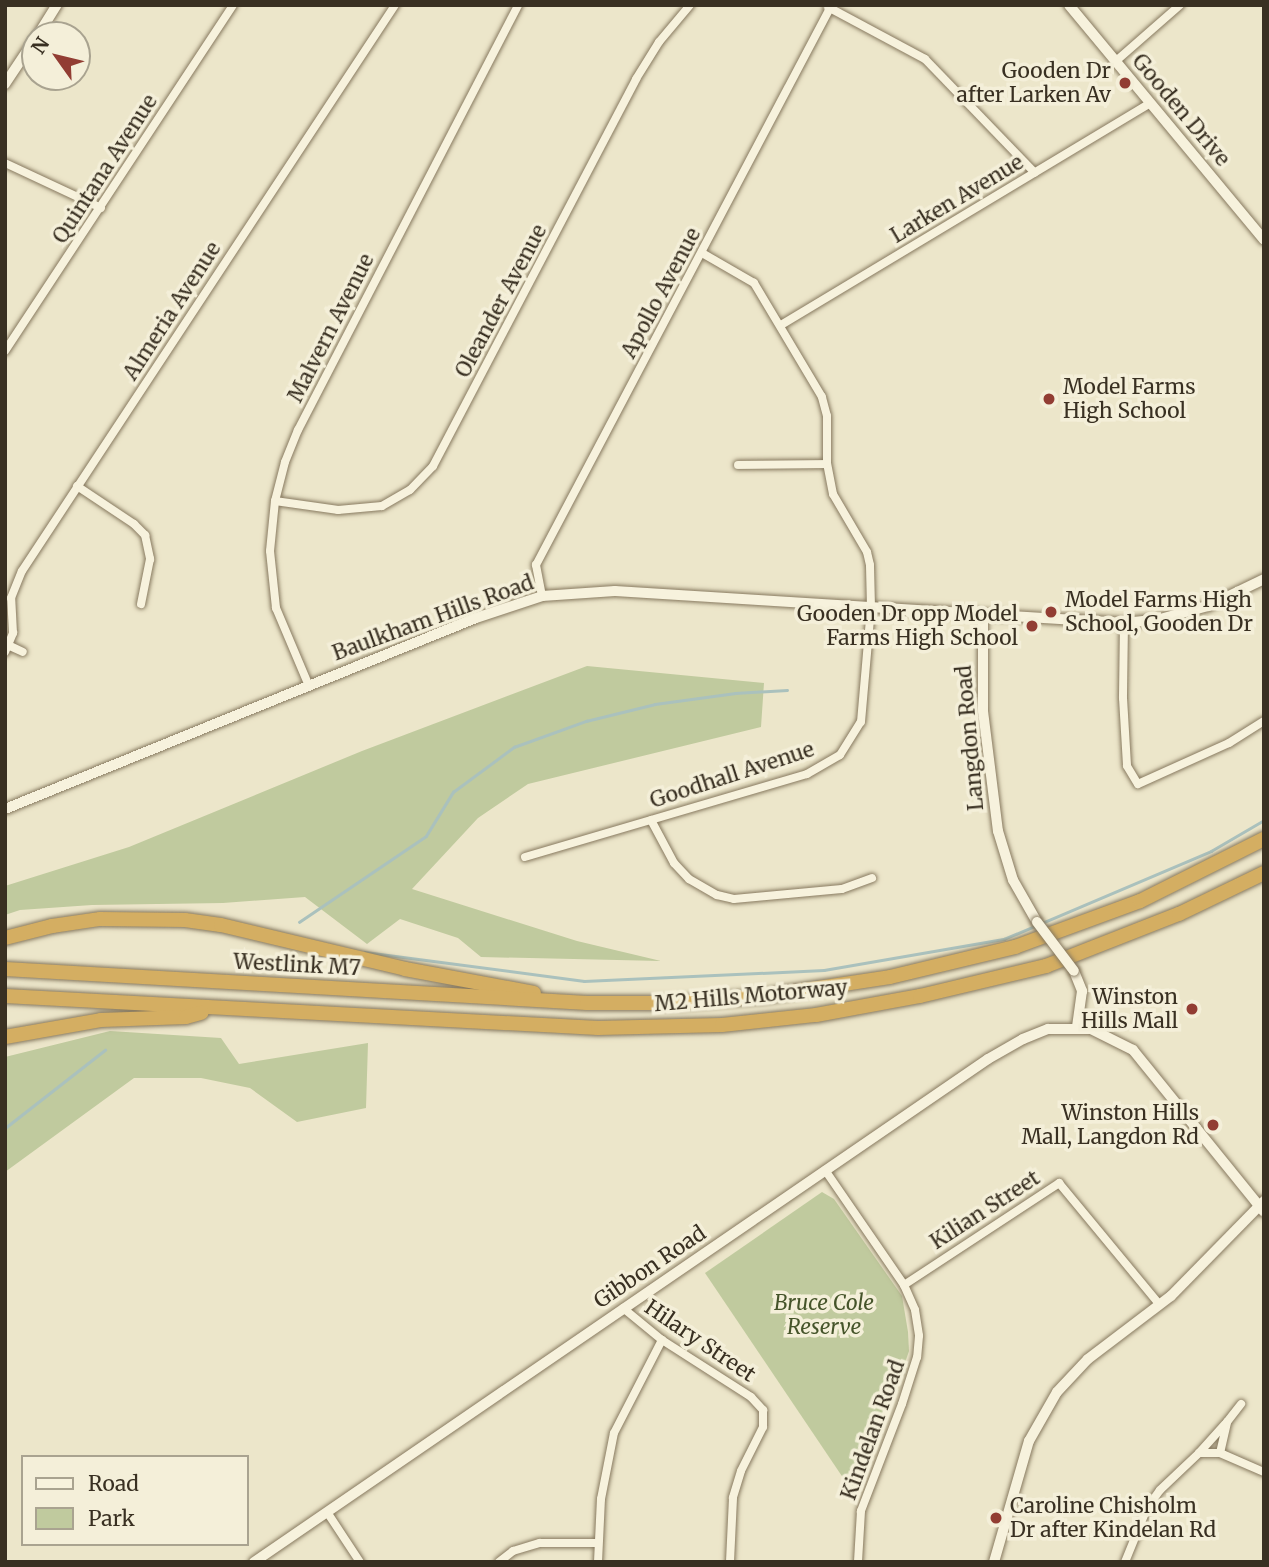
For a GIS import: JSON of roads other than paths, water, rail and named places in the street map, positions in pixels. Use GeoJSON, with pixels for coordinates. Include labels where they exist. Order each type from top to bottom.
{"type":"FeatureCollection","features":[{"type":"Feature","properties":{"kind":"highway","name":"M2 Hills Motorway"},"geometry":{"type":"LineString","coordinates":[[587,1003],[675,1003],[765,996],[864,981],[974,958],[1107,915],[1222,862],[1264,839]]}},
{"type":"Feature","properties":{"kind":"highway","name":"M2 Hills Motorway"},"geometry":{"type":"LineString","coordinates":[[219,1009],[598,1028],[722,1025],[816,1015],[920,996],[1046,965],[1179,914],[1264,873]]}},
{"type":"Feature","properties":{"kind":"highway"},"geometry":{"type":"LineString","coordinates":[[5,938],[100,919],[185,920],[221,925],[405,969],[587,1003]]}},
{"type":"Feature","properties":{"kind":"highway","name":"Westlink M7"},"geometry":{"type":"LineString","coordinates":[[5,969],[587,1003]]}},
{"type":"Feature","properties":{"kind":"highway"},"geometry":{"type":"LineString","coordinates":[[5,996],[219,1009]]}},
{"type":"Feature","properties":{"kind":"highway"},"geometry":{"type":"LineString","coordinates":[[5,1037],[101,1020],[186,1017],[219,1009]]}},
{"type":"Feature","properties":{"kind":"main road"},"geometry":{"type":"LineString","coordinates":[[994,1562],[1020,1467],[1041,1416],[1065,1382],[1088,1359],[1160,1305],[1262,1206]]}},
{"type":"Feature","properties":{"kind":"street"},"geometry":{"type":"LineString","coordinates":[[47,21],[57,5]]}},
{"type":"Feature","properties":{"kind":"street","name":"Quintana Avenue"},"geometry":{"type":"LineString","coordinates":[[5,351],[233,5]]}},
{"type":"Feature","properties":{"kind":"street","name":"Almeria Avenue"},"geometry":{"type":"LineString","coordinates":[[23,652],[8,649],[13,633],[10,605],[16,583],[77,486],[395,5]]}},
{"type":"Feature","properties":{"kind":"street","name":"Malvern Avenue"},"geometry":{"type":"LineString","coordinates":[[309,685],[276,608],[270,551],[275,501],[285,462],[298,430],[518,5]]}},
{"type":"Feature","properties":{"kind":"street","name":"Oleander Avenue"},"geometry":{"type":"LineString","coordinates":[[275,501],[338,510],[382,506],[410,490],[433,466],[636,79],[659,42],[690,5]]}},
{"type":"Feature","properties":{"kind":"street","name":"Gooden Drive"},"geometry":{"type":"LineString","coordinates":[[1069,5],[1264,240]]}},
{"type":"Feature","properties":{"kind":"street"},"geometry":{"type":"LineString","coordinates":[[1116,61],[1180,5]]}},
{"type":"Feature","properties":{"kind":"street"},"geometry":{"type":"LineString","coordinates":[[828,6],[925,59],[1035,173]]}},
{"type":"Feature","properties":{"kind":"street","name":"Apollo Avenue"},"geometry":{"type":"LineString","coordinates":[[542,596],[536,565],[702,253],[828,6]]}},
{"type":"Feature","properties":{"kind":"street"},"geometry":{"type":"LineString","coordinates":[[5,84],[21,61]]}},
{"type":"Feature","properties":{"kind":"street","name":"Larken Avenue"},"geometry":{"type":"LineString","coordinates":[[781,325],[1150,103]]}},
{"type":"Feature","properties":{"kind":"street"},"geometry":{"type":"LineString","coordinates":[[5,163],[101,208]]}},
{"type":"Feature","properties":{"kind":"street","name":"Goodhall Avenue"},"geometry":{"type":"LineString","coordinates":[[525,858],[807,774],[840,755],[861,722],[872,579],[867,552],[837,503],[827,464],[828,425],[822,397],[754,283],[702,253]]}},
{"type":"Feature","properties":{"kind":"street"},"geometry":{"type":"LineString","coordinates":[[738,465],[827,464]]}},
{"type":"Feature","properties":{"kind":"street"},"geometry":{"type":"LineString","coordinates":[[77,486],[134,524],[145,535],[150,559],[141,604]]}},
{"type":"Feature","properties":{"kind":"street"},"geometry":{"type":"LineString","coordinates":[[983,614],[1124,623],[1197,610],[1227,599],[1264,579]]}},
{"type":"Feature","properties":{"kind":"street","name":"Baulkham Hills Road"},"geometry":{"type":"LineString","coordinates":[[5,809],[476,618],[542,596],[615,591],[983,614]]}},
{"type":"Feature","properties":{"kind":"street","name":"Langdon Road"},"geometry":{"type":"LineString","coordinates":[[983,614],[983,711],[998,831],[1013,880],[1037,922],[1074,971],[1082,991],[1077,1027]]}},
{"type":"Feature","properties":{"kind":"street"},"geometry":{"type":"LineString","coordinates":[[1124,623],[1123,698],[1127,766],[1138,784],[1229,743],[1264,721]]}},
{"type":"Feature","properties":{"kind":"street"},"geometry":{"type":"LineString","coordinates":[[651,820],[674,863],[698,885],[717,895],[734,899],[842,888],[872,878]]}},
{"type":"Feature","properties":{"kind":"street"},"geometry":{"type":"LineString","coordinates":[[1077,1027],[1108,1035],[1144,1060],[1262,1206]]}},
{"type":"Feature","properties":{"kind":"street","name":"Gibbon Road"},"geometry":{"type":"LineString","coordinates":[[254,1562],[1005,1048],[1048,1029],[1077,1027]]}},
{"type":"Feature","properties":{"kind":"street","name":"Kindelan Road"},"geometry":{"type":"LineString","coordinates":[[825,1170],[904,1285],[917,1321],[917,1357],[861,1511],[858,1562]]}},
{"type":"Feature","properties":{"kind":"street","name":"Kilian Street"},"geometry":{"type":"LineString","coordinates":[[904,1285],[1059,1183],[1160,1305]]}},
{"type":"Feature","properties":{"kind":"street","name":"Hilary Street"},"geometry":{"type":"LineString","coordinates":[[623,1308],[662,1340],[751,1397],[763,1410],[762,1427],[741,1471],[733,1498],[730,1562]]}},
{"type":"Feature","properties":{"kind":"street"},"geometry":{"type":"LineString","coordinates":[[598,1562],[604,1477],[614,1433],[662,1340]]}},
{"type":"Feature","properties":{"kind":"street"},"geometry":{"type":"LineString","coordinates":[[1125,1562],[1147,1508],[1160,1490],[1199,1452],[1241,1404]]}},
{"type":"Feature","properties":{"kind":"street"},"geometry":{"type":"LineString","coordinates":[[1220,1453],[1227,1422]]}},
{"type":"Feature","properties":{"kind":"street"},"geometry":{"type":"LineString","coordinates":[[1199,1452],[1220,1453],[1264,1472]]}},
{"type":"Feature","properties":{"kind":"street"},"geometry":{"type":"LineString","coordinates":[[327,1512],[360,1562]]}},
{"type":"Feature","properties":{"kind":"street"},"geometry":{"type":"LineString","coordinates":[[499,1562],[513,1552],[540,1543],[598,1543]]}},
{"type":"Feature","properties":{"kind":"waterway"},"geometry":{"type":"LineString","coordinates":[[299,922],[426,836],[453,792],[514,747],[586,721],[655,704],[735,693],[787,690]]}},
{"type":"Feature","properties":{"kind":"waterway"},"geometry":{"type":"LineString","coordinates":[[365,952],[584,981],[824,970],[1004,939],[1211,851],[1264,820]]}},
{"type":"Feature","properties":{"kind":"waterway"},"geometry":{"type":"LineString","coordinates":[[5,1128],[105,1050]]}},
{"type":"Feature","properties":{"kind":"place","name":"Gooden Dr after Larken Av"},"geometry":{"type":"Point","coordinates":[1125,83]}},
{"type":"Feature","properties":{"kind":"place","name":"Model Farms High School"},"geometry":{"type":"Point","coordinates":[1049,399]}},
{"type":"Feature","properties":{"kind":"place","name":"Model Farms High School, Gooden Dr"},"geometry":{"type":"Point","coordinates":[1051,612]}},
{"type":"Feature","properties":{"kind":"place","name":"Gooden Dr opp Model Farms High School"},"geometry":{"type":"Point","coordinates":[1032,626]}},
{"type":"Feature","properties":{"kind":"place","name":"Winston Hills Mall"},"geometry":{"type":"Point","coordinates":[1192,1009]}},
{"type":"Feature","properties":{"kind":"place","name":"Winston Hills Mall, Langdon Rd"},"geometry":{"type":"Point","coordinates":[1213,1125]}},
{"type":"Feature","properties":{"kind":"place","name":"Caroline Chisholm Dr after Kindelan Rd"},"geometry":{"type":"Point","coordinates":[996,1518]}},
{"type":"Feature","properties":{"kind":"park label","name":"Bruce Cole Reserve"},"geometry":{"type":"Point","coordinates":[824,1315]}}]}
